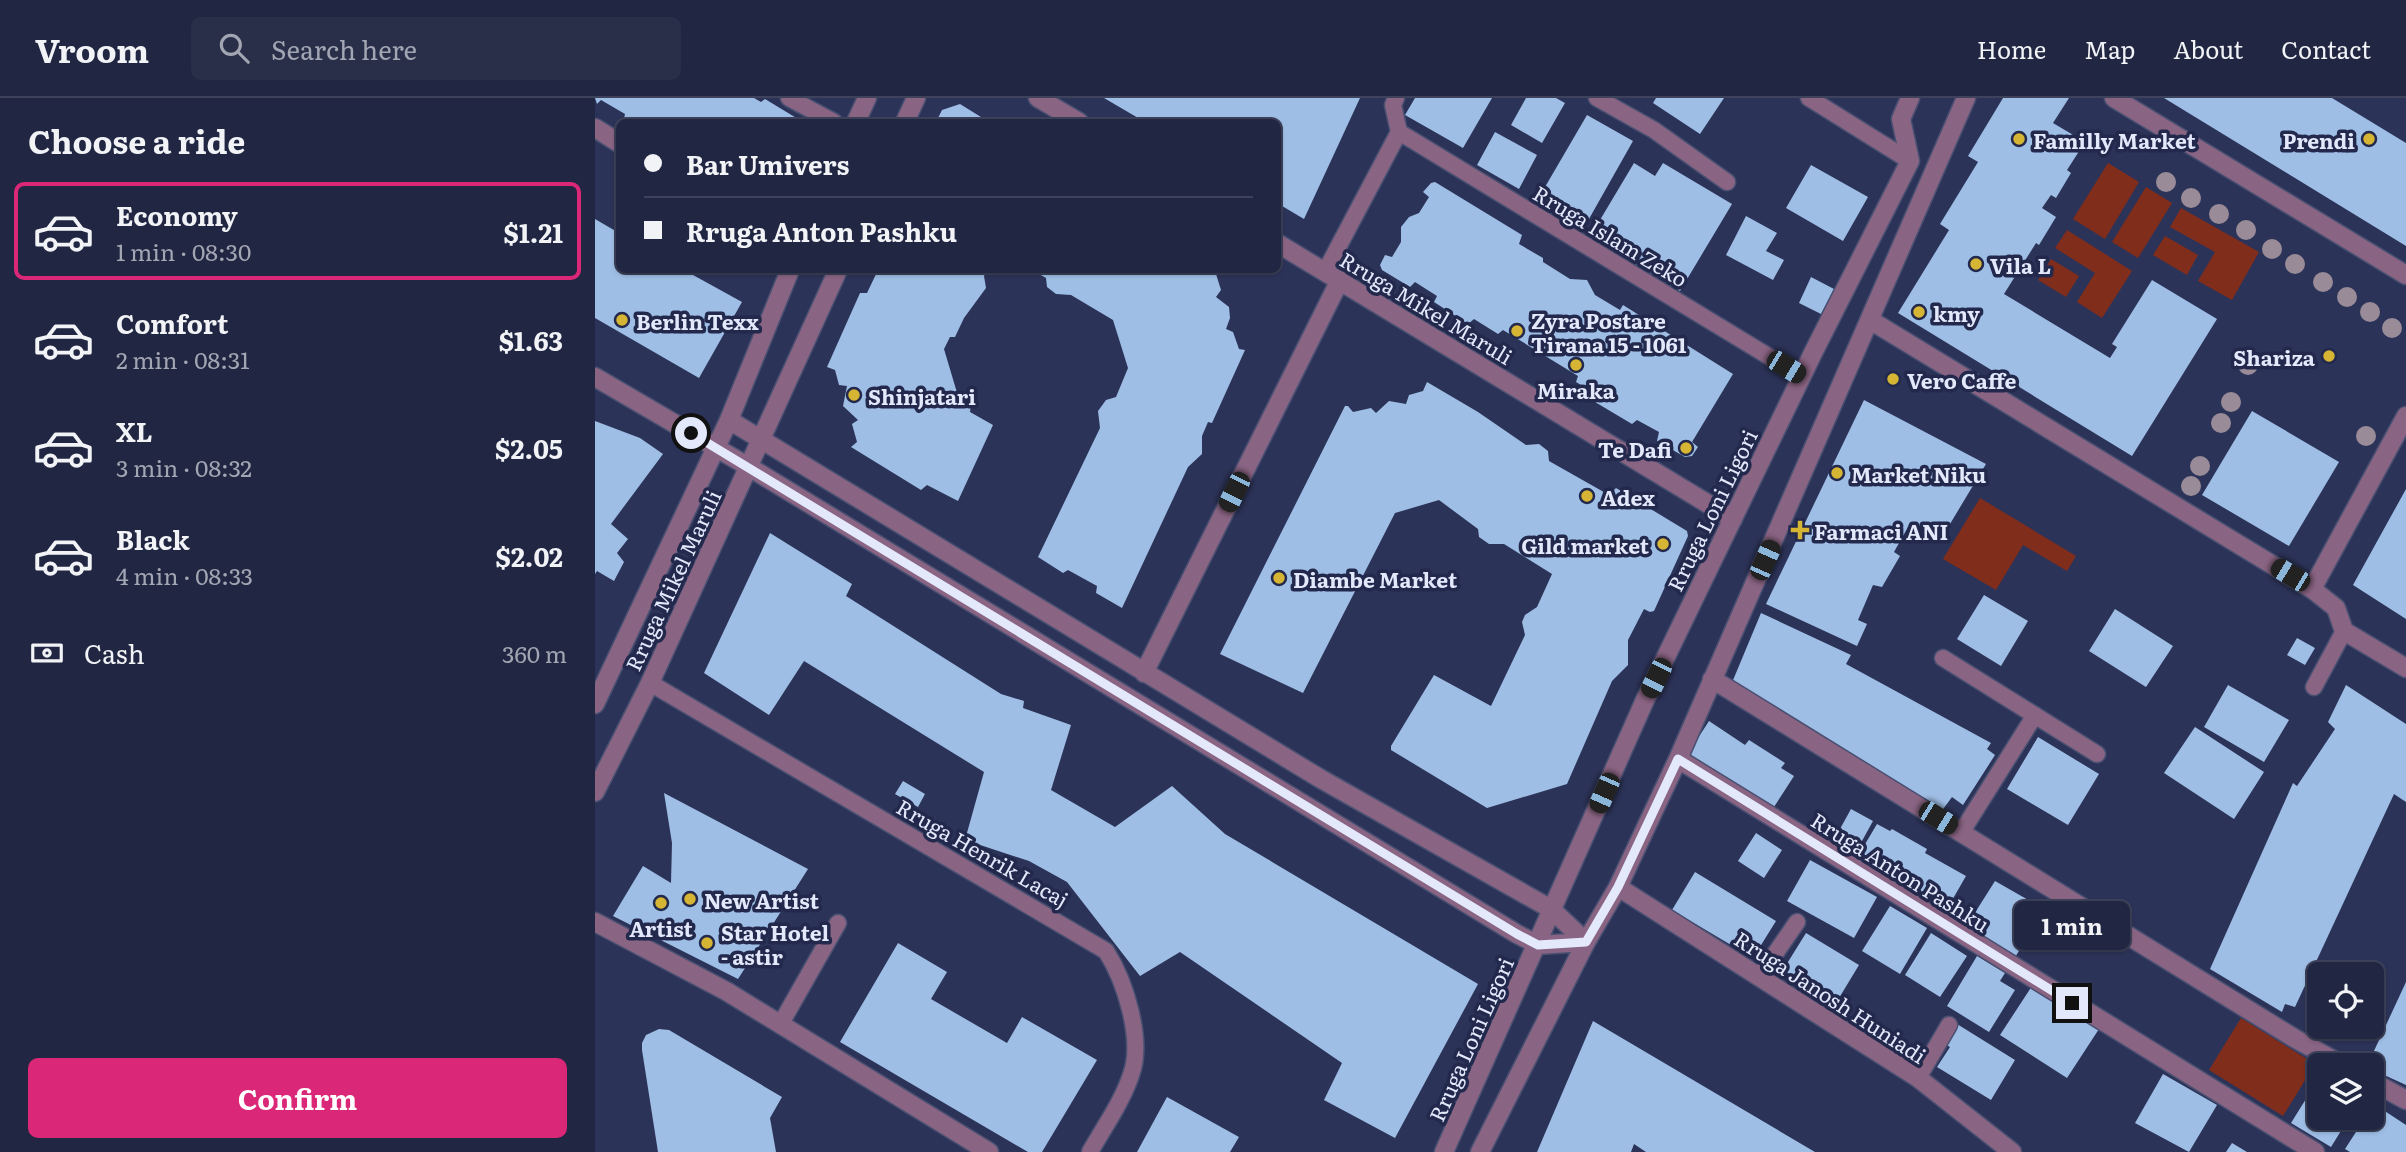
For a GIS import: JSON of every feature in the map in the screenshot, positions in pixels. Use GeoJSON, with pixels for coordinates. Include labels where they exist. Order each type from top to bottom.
{"type":"FeatureCollection","features":[{"type":"Feature","properties":{"kind":"street"},"geometry":{"type":"LineString","coordinates":[[857,119],[867,98]]}},
{"type":"Feature","properties":{"kind":"street"},"geometry":{"type":"LineString","coordinates":[[906,119],[916,98]]}},
{"type":"Feature","properties":{"kind":"street"},"geometry":{"type":"LineString","coordinates":[[1038,98],[1074,119]]}},
{"type":"Feature","properties":{"kind":"street"},"geometry":{"type":"LineString","coordinates":[[1910,98],[1901,119],[1910,161]]}},
{"type":"Feature","properties":{"kind":"street"},"geometry":{"type":"LineString","coordinates":[[1480,1152],[1586,942],[1618,887],[1678,759],[1966,98]]}},
{"type":"Feature","properties":{"kind":"street"},"geometry":{"type":"LineString","coordinates":[[2114,98],[2406,275]]}},
{"type":"Feature","properties":{"kind":"street"},"geometry":{"type":"LineString","coordinates":[[595,128],[616,140]]}},
{"type":"Feature","properties":{"kind":"street","name":"Rruga Loni Ligori"},"geometry":{"type":"LineString","coordinates":[[1444,1152],[1645,700],[1801,376],[1910,161]]}},
{"type":"Feature","properties":{"kind":"street","name":"Rruga Mikel Maruli"},"geometry":{"type":"LineString","coordinates":[[1281,245],[1733,519]]}},
{"type":"Feature","properties":{"kind":"street","name":"Rruga Mikel Maruli"},"geometry":{"type":"LineString","coordinates":[[595,704],[729,420],[789,273]]}},
{"type":"Feature","properties":{"kind":"street","name":"Rruga Mikel Maruli"},"geometry":{"type":"LineString","coordinates":[[595,792],[650,683],[837,273]]}},
{"type":"Feature","properties":{"kind":"street"},"geometry":{"type":"LineString","coordinates":[[1144,673],[1333,276]]}},
{"type":"Feature","properties":{"kind":"street"},"geometry":{"type":"LineString","coordinates":[[1870,320],[2312,589],[2336,608],[2344,631],[2406,668]]}},
{"type":"Feature","properties":{"kind":"street","name":"Rruga Loni Ligori"},"geometry":{"type":"LineString","coordinates":[[595,377],[749,467],[1517,934],[1538,945],[1586,942]]}},
{"type":"Feature","properties":{"kind":"street"},"geometry":{"type":"LineString","coordinates":[[2312,589],[2406,416]]}},
{"type":"Feature","properties":{"kind":"street"},"geometry":{"type":"LineString","coordinates":[[729,420],[1321,779],[1551,909],[1586,942]]}},
{"type":"Feature","properties":{"kind":"street"},"geometry":{"type":"LineString","coordinates":[[1712,679],[2321,1053]]}},
{"type":"Feature","properties":{"kind":"street","name":"Rruga Anton Pashku"},"geometry":{"type":"LineString","coordinates":[[1678,759],[2315,1152]]}},
{"type":"Feature","properties":{"kind":"street","name":"Rruga Janosh Huniadi"},"geometry":{"type":"LineString","coordinates":[[1618,887],[1918,1078],[2012,1152]]}},
{"type":"Feature","properties":{"kind":"street"},"geometry":{"type":"LineString","coordinates":[[595,922],[726,991],[989,1152]]}},
{"type":"Feature","properties":{"kind":"street"},"geometry":{"type":"LineString","coordinates":[[2384,1088],[2406,1100]]}},
{"type":"Feature","properties":{"kind":"lane"},"geometry":{"type":"LineString","coordinates":[[789,98],[828,119]]}},
{"type":"Feature","properties":{"kind":"lane"},"geometry":{"type":"LineString","coordinates":[[1333,276],[1399,132],[1393,105],[1396,98]]}},
{"type":"Feature","properties":{"kind":"lane"},"geometry":{"type":"LineString","coordinates":[[1597,98],[1654,130],[1727,182]]}},
{"type":"Feature","properties":{"kind":"lane"},"geometry":{"type":"LineString","coordinates":[[1809,98],[1910,161]]}},
{"type":"Feature","properties":{"kind":"lane","name":"Rruga Islam Zeko"},"geometry":{"type":"LineString","coordinates":[[1399,132],[1801,376]]}},
{"type":"Feature","properties":{"kind":"lane"},"geometry":{"type":"LineString","coordinates":[[2313,687],[2344,631]]}},
{"type":"Feature","properties":{"kind":"lane"},"geometry":{"type":"LineString","coordinates":[[1943,658],[2097,754]]}},
{"type":"Feature","properties":{"kind":"lane","name":"Rruga Henrik Lacaj"},"geometry":{"type":"LineString","coordinates":[[650,683],[1106,951],[1117,968],[1129,1008],[1136,1055],[1131,1076],[1090,1152]]}},
{"type":"Feature","properties":{"kind":"lane"},"geometry":{"type":"LineString","coordinates":[[1961,833],[2035,715]]}},
{"type":"Feature","properties":{"kind":"lane"},"geometry":{"type":"LineString","coordinates":[[1759,977],[1797,922]]}},
{"type":"Feature","properties":{"kind":"lane"},"geometry":{"type":"LineString","coordinates":[[781,1025],[838,923]]}},
{"type":"Feature","properties":{"kind":"lane"},"geometry":{"type":"LineString","coordinates":[[1918,1078],[1949,1025]]}},
{"type":"Feature","properties":{"kind":"shaded area"},"geometry":{"type":"Polygon","coordinates":[[[2108,163],[2139,182],[2105,239],[2073,219],[2108,163]]]}},
{"type":"Feature","properties":{"kind":"shaded area"},"geometry":{"type":"Polygon","coordinates":[[[2146,187],[2172,203],[2138,258],[2112,242],[2146,187]]]}},
{"type":"Feature","properties":{"kind":"shaded area"},"geometry":{"type":"Polygon","coordinates":[[[2181,208],[2259,252],[2232,300],[2198,281],[2215,252],[2170,227],[2181,208]]]}},
{"type":"Feature","properties":{"kind":"shaded area"},"geometry":{"type":"Polygon","coordinates":[[[2067,230],[2132,271],[2102,318],[2077,302],[2095,273],[2055,248],[2067,230]]]}},
{"type":"Feature","properties":{"kind":"shaded area"},"geometry":{"type":"Polygon","coordinates":[[[2165,236],[2198,255],[2187,275],[2153,255],[2165,236]]]}},
{"type":"Feature","properties":{"kind":"shaded area"},"geometry":{"type":"Polygon","coordinates":[[[2051,259],[2079,276],[2066,297],[2038,280],[2051,259]]]}},
{"type":"Feature","properties":{"kind":"shaded area"},"geometry":{"type":"Polygon","coordinates":[[[1980,498],[2076,556],[2067,571],[2023,545],[1996,590],[1943,559],[1980,498]]]}},
{"type":"Feature","properties":{"kind":"shaded area"},"geometry":{"type":"Polygon","coordinates":[[[2241,1018],[2307,1059],[2307,1077],[2283,1116],[2209,1070],[2241,1018]]]}},
{"type":"Feature","properties":{"kind":"building"},"geometry":{"type":"Polygon","coordinates":[[[595,98],[754,98],[761,102],[765,99],[798,119],[624,119],[625,114],[601,100],[597,104],[595,98]]]}},
{"type":"Feature","properties":{"kind":"building"},"geometry":{"type":"Polygon","coordinates":[[[1104,98],[1360,98],[1304,219],[1281,205],[1281,119],[1140,119],[1104,98]]]}},
{"type":"Feature","properties":{"kind":"building"},"geometry":{"type":"Polygon","coordinates":[[[1415,98],[1492,98],[1463,148],[1405,115],[1415,98]]]}},
{"type":"Feature","properties":{"kind":"building"},"geometry":{"type":"Polygon","coordinates":[[[1526,98],[1556,98],[1565,103],[1542,143],[1511,125],[1526,98]]]}},
{"type":"Feature","properties":{"kind":"building"},"geometry":{"type":"Polygon","coordinates":[[[1656,98],[1724,98],[1700,134],[1653,103],[1656,98]]]}},
{"type":"Feature","properties":{"kind":"building","name":"Vila L"},"geometry":{"type":"Polygon","coordinates":[[[2003,98],[2069,98],[2053,123],[2085,142],[2067,170],[2071,173],[2056,198],[2051,195],[2042,208],[2056,217],[2004,294],[2110,358],[2117,347],[2112,344],[2152,280],[2217,319],[2132,456],[1898,313],[1949,230],[1940,224],[1978,162],[1968,156],[2003,98]]]}},
{"type":"Feature","properties":{"kind":"building"},"geometry":{"type":"Polygon","coordinates":[[[2164,98],[2332,98],[2406,143],[2406,246],[2164,98]]]}},
{"type":"Feature","properties":{"kind":"building"},"geometry":{"type":"Polygon","coordinates":[[[960,104],[984,119],[938,119],[942,110],[960,104]]]}},
{"type":"Feature","properties":{"kind":"building"},"geometry":{"type":"Polygon","coordinates":[[[1587,115],[1633,141],[1585,226],[1538,199],[1587,115]]]}},
{"type":"Feature","properties":{"kind":"building"},"geometry":{"type":"Polygon","coordinates":[[[1495,132],[1537,155],[1519,189],[1477,165],[1495,132]]]}},
{"type":"Feature","properties":{"kind":"building"},"geometry":{"type":"Polygon","coordinates":[[[1634,163],[1655,176],[1663,163],[1732,204],[1680,291],[1636,265],[1643,253],[1597,225],[1634,163]]]}},
{"type":"Feature","properties":{"kind":"building"},"geometry":{"type":"Polygon","coordinates":[[[1811,165],[1868,197],[1843,241],[1786,208],[1811,165]]]}},
{"type":"Feature","properties":{"kind":"building"},"geometry":{"type":"Polygon","coordinates":[[[1435,182],[1522,235],[1519,244],[1543,258],[1543,262],[1570,279],[1587,280],[1595,295],[1620,310],[1623,305],[1733,374],[1692,442],[1698,447],[1692,456],[1685,457],[1657,441],[1659,432],[1637,420],[1632,424],[1595,402],[1598,395],[1576,382],[1578,376],[1503,330],[1498,334],[1474,319],[1468,324],[1434,302],[1437,296],[1415,282],[1410,287],[1382,270],[1380,265],[1385,255],[1392,257],[1401,242],[1401,227],[1409,217],[1419,213],[1429,197],[1423,192],[1435,182]]]}},
{"type":"Feature","properties":{"kind":"building"},"geometry":{"type":"Polygon","coordinates":[[[1746,216],[1777,233],[1766,251],[1784,260],[1773,280],[1726,255],[1746,216]]]}},
{"type":"Feature","properties":{"kind":"building"},"geometry":{"type":"Polygon","coordinates":[[[595,219],[616,231],[616,273],[689,273],[742,302],[699,378],[595,318],[595,219]]]}},
{"type":"Feature","properties":{"kind":"building"},"geometry":{"type":"Polygon","coordinates":[[[877,273],[986,273],[986,288],[964,318],[955,337],[950,337],[944,349],[958,396],[971,404],[970,412],[993,425],[958,501],[927,485],[921,490],[851,447],[857,442],[852,424],[858,420],[843,406],[847,386],[839,385],[835,370],[827,367],[860,293],[867,293],[877,273]]]}},
{"type":"Feature","properties":{"kind":"building"},"geometry":{"type":"Polygon","coordinates":[[[1037,273],[1217,273],[1221,290],[1216,297],[1229,307],[1230,318],[1226,329],[1233,332],[1239,349],[1245,350],[1212,423],[1208,422],[1202,436],[1202,454],[1188,467],[1122,608],[1096,593],[1097,586],[1068,570],[1063,573],[1038,557],[1100,428],[1098,411],[1106,400],[1116,397],[1128,368],[1113,320],[1071,295],[1056,294],[1047,287],[1046,278],[1037,273]]]}},
{"type":"Feature","properties":{"kind":"building"},"geometry":{"type":"Polygon","coordinates":[[[1811,277],[1834,289],[1821,314],[1799,303],[1811,277]]]}},
{"type":"Feature","properties":{"kind":"building"},"geometry":{"type":"Polygon","coordinates":[[[1427,382],[1526,445],[1539,444],[1548,451],[1549,461],[1609,495],[1616,488],[1687,531],[1688,536],[1654,611],[1644,609],[1628,640],[1628,665],[1612,681],[1567,784],[1487,808],[1391,750],[1391,746],[1434,675],[1491,706],[1525,635],[1522,622],[1525,615],[1537,607],[1552,574],[1504,544],[1489,544],[1479,537],[1478,529],[1439,500],[1395,513],[1303,693],[1220,654],[1345,406],[1353,412],[1371,408],[1376,413],[1389,401],[1406,404],[1409,395],[1423,391],[1427,382]]]}},
{"type":"Feature","properties":{"kind":"building"},"geometry":{"type":"Polygon","coordinates":[[[1864,400],[1986,464],[1941,539],[1919,527],[1916,532],[1908,527],[1894,552],[1900,556],[1882,587],[1873,585],[1858,620],[1867,624],[1857,646],[1766,604],[1864,400]]]}},
{"type":"Feature","properties":{"kind":"building"},"geometry":{"type":"Polygon","coordinates":[[[2252,411],[2339,462],[2289,546],[2202,495],[2252,411]]]}},
{"type":"Feature","properties":{"kind":"building"},"geometry":{"type":"Polygon","coordinates":[[[595,421],[640,438],[663,454],[611,524],[628,539],[617,553],[624,562],[614,581],[597,571],[595,574],[595,421]]]}},
{"type":"Feature","properties":{"kind":"building"},"geometry":{"type":"Polygon","coordinates":[[[2406,489],[2406,619],[2353,585],[2406,489]]]}},
{"type":"Feature","properties":{"kind":"building"},"geometry":{"type":"Polygon","coordinates":[[[770,533],[852,584],[846,596],[1001,694],[1024,701],[1023,708],[1071,725],[1051,790],[1115,827],[1172,786],[1225,834],[1478,984],[1395,1138],[1324,1100],[1342,1063],[1180,952],[1140,976],[1067,882],[1029,861],[965,840],[984,772],[804,661],[769,715],[704,673],[770,533]]]}},
{"type":"Feature","properties":{"kind":"building"},"geometry":{"type":"Polygon","coordinates":[[[1984,595],[2028,621],[2001,666],[1957,639],[1984,595]]]}},
{"type":"Feature","properties":{"kind":"building"},"geometry":{"type":"Polygon","coordinates":[[[2115,609],[2173,646],[2146,687],[2089,651],[2115,609]]]}},
{"type":"Feature","properties":{"kind":"building"},"geometry":{"type":"Polygon","coordinates":[[[1761,613],[1851,655],[1846,664],[1991,743],[1987,749],[1995,755],[1963,805],[1952,797],[1941,812],[1731,685],[1761,613]]]}},
{"type":"Feature","properties":{"kind":"building"},"geometry":{"type":"Polygon","coordinates":[[[2297,638],[2315,648],[2305,665],[2287,655],[2297,638]]]}},
{"type":"Feature","properties":{"kind":"building"},"geometry":{"type":"Polygon","coordinates":[[[2228,685],[2289,720],[2264,762],[2204,727],[2228,685]]]}},
{"type":"Feature","properties":{"kind":"building"},"geometry":{"type":"Polygon","coordinates":[[[2346,685],[2406,724],[2406,802],[2394,794],[2316,962],[2307,962],[2307,981],[2295,1007],[2285,1004],[2282,1012],[2210,969],[2293,783],[2297,786],[2335,729],[2328,722],[2346,685]]]}},
{"type":"Feature","properties":{"kind":"building"},"geometry":{"type":"Polygon","coordinates":[[[1709,721],[1745,745],[1749,740],[1785,763],[1781,768],[1794,776],[1772,810],[1687,755],[1709,721]]]}},
{"type":"Feature","properties":{"kind":"building"},"geometry":{"type":"Polygon","coordinates":[[[2195,727],[2264,772],[2234,819],[2164,773],[2195,727]]]}},
{"type":"Feature","properties":{"kind":"building"},"geometry":{"type":"Polygon","coordinates":[[[2038,737],[2099,774],[2068,825],[2007,789],[2038,737]]]}},
{"type":"Feature","properties":{"kind":"building"},"geometry":{"type":"Polygon","coordinates":[[[903,781],[925,794],[918,807],[895,794],[903,781]]]}},
{"type":"Feature","properties":{"kind":"building"},"geometry":{"type":"Polygon","coordinates":[[[664,793],[808,869],[738,979],[613,916],[643,866],[671,883],[672,843],[664,793]]]}},
{"type":"Feature","properties":{"kind":"building"},"geometry":{"type":"Polygon","coordinates":[[[1851,809],[1873,821],[1857,850],[1835,838],[1851,809]]]}},
{"type":"Feature","properties":{"kind":"building"},"geometry":{"type":"Polygon","coordinates":[[[1877,824],[1890,831],[1892,829],[1927,849],[1925,853],[1966,876],[1947,909],[1907,885],[1903,891],[1870,872],[1874,865],[1858,856],[1877,824]]]}},
{"type":"Feature","properties":{"kind":"building"},"geometry":{"type":"Polygon","coordinates":[[[1756,833],[1782,850],[1764,878],[1738,861],[1756,833]]]}},
{"type":"Feature","properties":{"kind":"building"},"geometry":{"type":"Polygon","coordinates":[[[1810,860],[1877,897],[1854,938],[1787,901],[1810,860]]]}},
{"type":"Feature","properties":{"kind":"building"},"geometry":{"type":"Polygon","coordinates":[[[1695,872],[1776,921],[1753,958],[1672,910],[1695,872]]]}},
{"type":"Feature","properties":{"kind":"building"},"geometry":{"type":"Polygon","coordinates":[[[1995,881],[2039,906],[2031,920],[2036,923],[2014,959],[1964,930],[1995,881]]]}},
{"type":"Feature","properties":{"kind":"building"},"geometry":{"type":"Polygon","coordinates":[[[1890,906],[1927,928],[1900,974],[1862,951],[1890,906]]]}},
{"type":"Feature","properties":{"kind":"building"},"geometry":{"type":"Polygon","coordinates":[[[1806,933],[1859,965],[1836,1003],[1783,970],[1806,933]]]}},
{"type":"Feature","properties":{"kind":"building"},"geometry":{"type":"Polygon","coordinates":[[[1931,933],[1967,956],[1940,997],[1905,975],[1931,933]]]}},
{"type":"Feature","properties":{"kind":"building"},"geometry":{"type":"Polygon","coordinates":[[[898,943],[947,972],[931,999],[1007,1043],[1022,1017],[1097,1060],[1042,1152],[1028,1152],[840,1042],[898,943]]]}},
{"type":"Feature","properties":{"kind":"building"},"geometry":{"type":"Polygon","coordinates":[[[1977,956],[2005,973],[2000,981],[2015,990],[1989,1032],[1947,1006],[1977,956]]]}},
{"type":"Feature","properties":{"kind":"building"},"geometry":{"type":"Polygon","coordinates":[[[2406,982],[2406,1085],[2384,1075],[2384,1053],[2373,1053],[2380,1039],[2384,1039],[2384,1029],[2406,982]]]}},
{"type":"Feature","properties":{"kind":"building"},"geometry":{"type":"Polygon","coordinates":[[[2032,986],[2099,1029],[2067,1078],[2000,1035],[2032,986]]]}},
{"type":"Feature","properties":{"kind":"building"},"geometry":{"type":"Polygon","coordinates":[[[1593,1021],[1815,1152],[1646,1152],[1634,1144],[1631,1152],[1537,1152],[1593,1021]]]}},
{"type":"Feature","properties":{"kind":"building"},"geometry":{"type":"Polygon","coordinates":[[[1957,1024],[2015,1060],[1991,1100],[1937,1067],[1950,1047],[1945,1044],[1957,1024]]]}},
{"type":"Feature","properties":{"kind":"building"},"geometry":{"type":"Polygon","coordinates":[[[659,1029],[669,1030],[782,1097],[770,1118],[776,1152],[658,1152],[642,1043],[646,1035],[659,1029]]]}},
{"type":"Feature","properties":{"kind":"building"},"geometry":{"type":"Polygon","coordinates":[[[2163,1074],[2217,1105],[2189,1152],[2135,1123],[2163,1074]]]}},
{"type":"Feature","properties":{"kind":"building"},"geometry":{"type":"Polygon","coordinates":[[[1167,1097],[1239,1137],[1230,1152],[1137,1152],[1167,1097]]]}},
{"type":"Feature","properties":{"kind":"building"},"geometry":{"type":"Polygon","coordinates":[[[2307,1097],[2307,1130],[2342,1130],[2331,1147],[2291,1123],[2307,1097]]]}},
{"type":"Feature","properties":{"kind":"building"},"geometry":{"type":"Polygon","coordinates":[[[2384,1111],[2406,1125],[2406,1152],[2350,1152],[2345,1149],[2357,1130],[2384,1130],[2384,1111]]]}},
{"type":"Feature","properties":{"kind":"building"},"geometry":{"type":"Polygon","coordinates":[[[2232,1143],[2247,1152],[2226,1152],[2232,1143]]]}},
{"type":"Feature","properties":{"kind":"place","name":"Familly Market"},"geometry":{"type":"Point","coordinates":[2019,139]}},
{"type":"Feature","properties":{"kind":"place","name":"Prendi"},"geometry":{"type":"Point","coordinates":[2369,139]}},
{"type":"Feature","properties":{"kind":"place","name":"Vila L"},"geometry":{"type":"Point","coordinates":[1976,264]}},
{"type":"Feature","properties":{"kind":"place","name":"kmy"},"geometry":{"type":"Point","coordinates":[1919,312]}},
{"type":"Feature","properties":{"kind":"place","name":"Berlin Texx"},"geometry":{"type":"Point","coordinates":[622,320]}},
{"type":"Feature","properties":{"kind":"place","name":"Zyra Postare Tirana 15 - 1061"},"geometry":{"type":"Point","coordinates":[1517,331]}},
{"type":"Feature","properties":{"kind":"place","name":"Shariza"},"geometry":{"type":"Point","coordinates":[2329,356]}},
{"type":"Feature","properties":{"kind":"place","name":"Miraka"},"geometry":{"type":"Point","coordinates":[1576,365]}},
{"type":"Feature","properties":{"kind":"place","name":"Vero Caffe"},"geometry":{"type":"Point","coordinates":[1893,379]}},
{"type":"Feature","properties":{"kind":"place","name":"Shinjatari"},"geometry":{"type":"Point","coordinates":[854,395]}},
{"type":"Feature","properties":{"kind":"place","name":"Te Dafi"},"geometry":{"type":"Point","coordinates":[1686,448]}},
{"type":"Feature","properties":{"kind":"place","name":"Market Niku"},"geometry":{"type":"Point","coordinates":[1837,473]}},
{"type":"Feature","properties":{"kind":"place","name":"Adex"},"geometry":{"type":"Point","coordinates":[1587,496]}},
{"type":"Feature","properties":{"kind":"place","name":"Farmaci ANI"},"geometry":{"type":"Point","coordinates":[1800,530]}},
{"type":"Feature","properties":{"kind":"place","name":"Gild market"},"geometry":{"type":"Point","coordinates":[1663,544]}},
{"type":"Feature","properties":{"kind":"place","name":"Diambe Market"},"geometry":{"type":"Point","coordinates":[1279,578]}},
{"type":"Feature","properties":{"kind":"place","name":"New Artist"},"geometry":{"type":"Point","coordinates":[690,899]}},
{"type":"Feature","properties":{"kind":"place","name":"Artist"},"geometry":{"type":"Point","coordinates":[661,903]}},
{"type":"Feature","properties":{"kind":"place","name":"Star Hotel - astir"},"geometry":{"type":"Point","coordinates":[707,943]}},
{"type":"Feature","properties":{"kind":"route"},"geometry":{"type":"LineString","coordinates":[[691,433],[1538,945],[1586,942],[1618,887],[1678,759],[2072,1003]]}}]}
